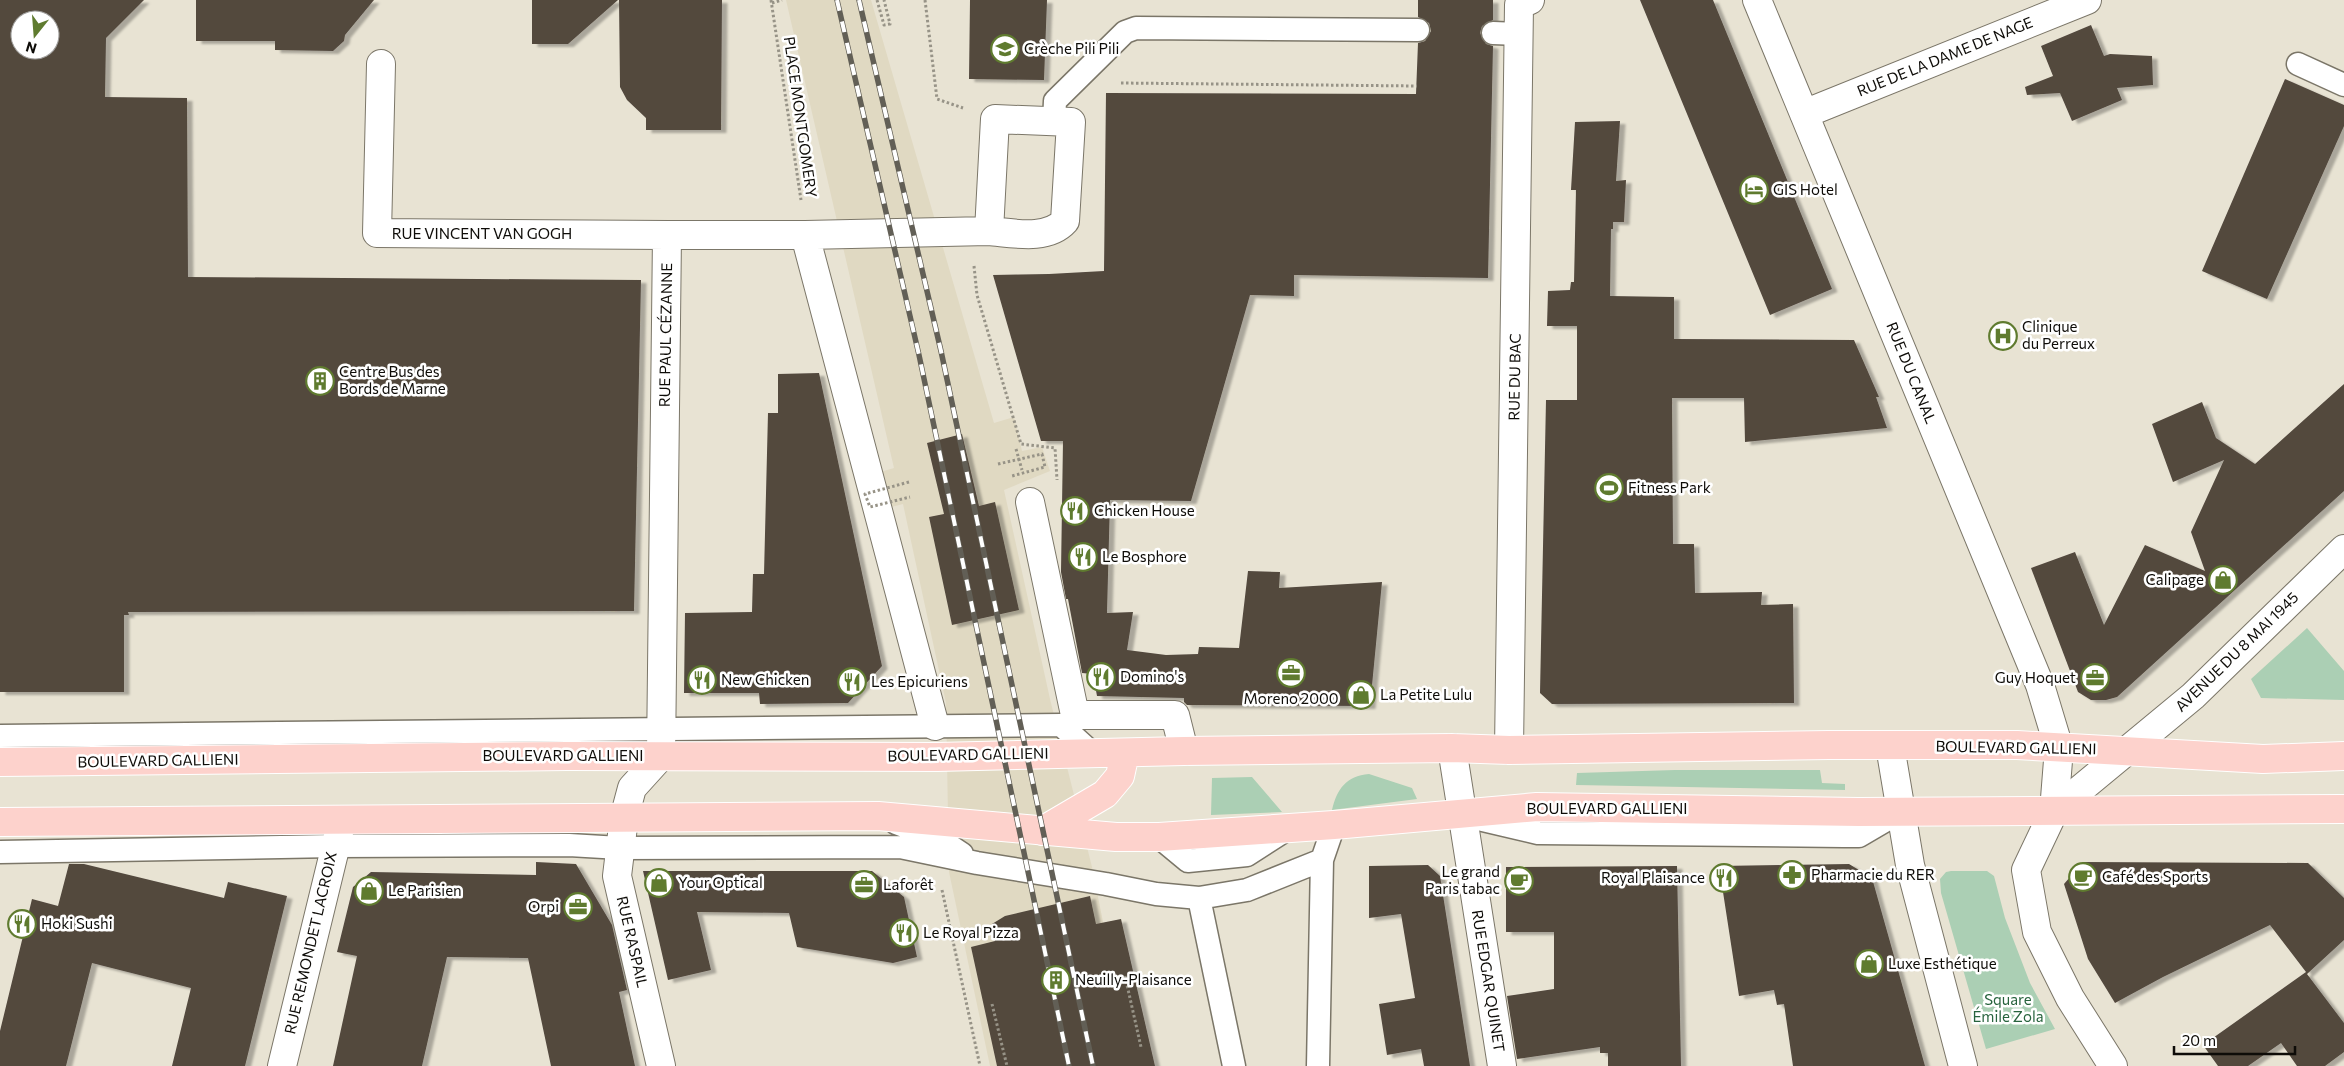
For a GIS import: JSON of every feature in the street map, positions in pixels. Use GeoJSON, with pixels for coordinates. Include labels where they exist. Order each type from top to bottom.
{"type":"FeatureCollection","features":[{"type":"Feature","properties":{"kind":"main road","name":"BOULEVARD GALLIENI"},"geometry":{"type":"LineString","coordinates":[[0,762],[661,756],[937,757],[1184,751],[1452,748],[1509,750],[1809,745],[2017,745],[2263,759],[2344,756]]}},
{"type":"Feature","properties":{"kind":"main road"},"geometry":{"type":"LineString","coordinates":[[1042,831],[1105,794],[1120,776],[1125,752]]}},
{"type":"Feature","properties":{"kind":"main road","name":"BOULEVARD GALLIENI"},"geometry":{"type":"LineString","coordinates":[[0,822],[338,833],[624,818],[878,816],[1116,837],[1158,837],[1334,826],[1462,815],[1538,806],[1900,812],[2344,809]]}},
{"type":"Feature","properties":{"kind":"street","name":"RUE DU CANAL"},"geometry":{"type":"LineString","coordinates":[[1757,0],[2035,672],[2059,748]]}},
{"type":"Feature","properties":{"kind":"street","name":"RUE DE LA DAME DE NAGE"},"geometry":{"type":"LineString","coordinates":[[1804,114],[2087,0]]}},
{"type":"Feature","properties":{"kind":"street","name":"RUE DU BAC"},"geometry":{"type":"LineString","coordinates":[[1509,750],[1506,33],[1524,2]]}},
{"type":"Feature","properties":{"kind":"street","name":"RUE VINCENT VAN GOGH"},"geometry":{"type":"LineString","coordinates":[[381,64],[377,233],[667,235]]}},
{"type":"Feature","properties":{"kind":"street"},"geometry":{"type":"LineString","coordinates":[[667,235],[806,235],[979,231],[1038,234],[1060,227],[1065,221],[1072,122],[995,119],[979,231]]}},
{"type":"Feature","properties":{"kind":"street","name":"RUE PAUL CÉZANNE"},"geometry":{"type":"LineString","coordinates":[[661,756],[667,235]]}},
{"type":"Feature","properties":{"kind":"street"},"geometry":{"type":"LineString","coordinates":[[806,235],[935,726]]}},
{"type":"Feature","properties":{"kind":"street"},"geometry":{"type":"LineString","coordinates":[[1031,508],[1075,715],[1175,715],[1184,751]]}},
{"type":"Feature","properties":{"kind":"street","name":"AVENUE DU 8 MAI 1945"},"geometry":{"type":"LineString","coordinates":[[2128,752],[2193,696],[2344,549]]}},
{"type":"Feature","properties":{"kind":"street"},"geometry":{"type":"LineString","coordinates":[[1890,746],[1900,812],[1918,896],[1963,1066]]}},
{"type":"Feature","properties":{"kind":"street","name":"RUE EDGAR QUINET"},"geometry":{"type":"LineString","coordinates":[[1452,748],[1502,1066]]}},
{"type":"Feature","properties":{"kind":"street"},"geometry":{"type":"LineString","coordinates":[[2059,748],[2054,811],[2026,870],[2036,932],[2070,998],[2113,1066]]}},
{"type":"Feature","properties":{"kind":"street","name":"BOULEVARD GALLIENI"},"geometry":{"type":"LineString","coordinates":[[2054,811],[2128,752]]}},
{"type":"Feature","properties":{"kind":"street","name":"RUE RASPAIL"},"geometry":{"type":"LineString","coordinates":[[661,756],[632,788],[624,818],[617,876],[661,1066]]}},
{"type":"Feature","properties":{"kind":"street","name":"RUE REMONDET LACROIX"},"geometry":{"type":"LineString","coordinates":[[282,1066],[338,833]]}},
{"type":"Feature","properties":{"kind":"lane"},"geometry":{"type":"LineString","coordinates":[[1054,121],[1055,101],[1125,32],[1136,28],[1418,30]]}},
{"type":"Feature","properties":{"kind":"lane"},"geometry":{"type":"LineString","coordinates":[[2298,64],[2344,85]]}},
{"type":"Feature","properties":{"kind":"lane"},"geometry":{"type":"LineString","coordinates":[[0,736],[567,728],[661,729],[1061,725],[1092,753]]}},
{"type":"Feature","properties":{"kind":"lane"},"geometry":{"type":"LineString","coordinates":[[878,816],[941,840],[978,864]]}},
{"type":"Feature","properties":{"kind":"lane"},"geometry":{"type":"LineString","coordinates":[[1318,1066],[1322,860],[1334,826]]}},
{"type":"Feature","properties":{"kind":"lane"},"geometry":{"type":"LineString","coordinates":[[0,852],[338,833],[620,848],[900,847],[978,864],[1156,894],[1200,898],[1247,890],[1322,860]]}},
{"type":"Feature","properties":{"kind":"lane"},"geometry":{"type":"LineString","coordinates":[[1200,898],[1234,1066]]}},
{"type":"Feature","properties":{"kind":"path","name":"PLACE MONTGOMERY"},"geometry":{"type":"LineString","coordinates":[[782,0],[771,2],[806,235]]}},
{"type":"Feature","properties":{"kind":"path"},"geometry":{"type":"LineString","coordinates":[[877,0],[884,25],[890,24],[884,0]]}},
{"type":"Feature","properties":{"kind":"path"},"geometry":{"type":"LineString","coordinates":[[925,0],[937,99],[995,119]]}},
{"type":"Feature","properties":{"kind":"path"},"geometry":{"type":"LineString","coordinates":[[1072,84],[1105,80],[1116,83],[1417,86]]}},
{"type":"Feature","properties":{"kind":"path"},"geometry":{"type":"LineString","coordinates":[[979,231],[977,295],[1021,444],[1055,448],[1058,478],[1031,508]]}},
{"type":"Feature","properties":{"kind":"path"},"geometry":{"type":"LineString","coordinates":[[998,464],[1042,454],[1045,467],[1012,476]]}},
{"type":"Feature","properties":{"kind":"path"},"geometry":{"type":"LineString","coordinates":[[908,482],[865,494],[870,507],[910,497]]}},
{"type":"Feature","properties":{"kind":"path"},"geometry":{"type":"LineString","coordinates":[[937,855],[937,869],[980,1066]]}},
{"type":"Feature","properties":{"kind":"path"},"geometry":{"type":"LineString","coordinates":[[1124,976],[1141,1047]]}},
{"type":"Feature","properties":{"kind":"path"},"geometry":{"type":"LineString","coordinates":[[992,1004],[1007,1066]]}},
{"type":"Feature","properties":{"kind":"shaded area"},"geometry":{"type":"Polygon","coordinates":[[[786,0],[871,0],[994,423],[1014,417],[1022,451],[1042,447],[1050,471],[1004,490],[1050,699],[1092,867],[1132,1066],[990,1066],[949,872],[946,703],[903,504],[868,513],[860,478],[894,468],[786,0]]]}},
{"type":"Feature","properties":{"kind":"green space"},"geometry":{"type":"Polygon","coordinates":[[[2307,628],[2344,671],[2344,700],[2261,698],[2251,679],[2307,628]]]}},
{"type":"Feature","properties":{"kind":"green space"},"geometry":{"type":"Polygon","coordinates":[[[1675,770],[1820,770],[1822,783],[1845,784],[1845,790],[1576,785],[1577,773],[1675,770]]]}},
{"type":"Feature","properties":{"kind":"green space"},"geometry":{"type":"Polygon","coordinates":[[[1369,774],[1412,788],[1417,799],[1332,810],[1337,796],[1344,785],[1354,778],[1369,774]]]}},
{"type":"Feature","properties":{"kind":"green space"},"geometry":{"type":"Polygon","coordinates":[[[1252,777],[1282,812],[1211,815],[1212,778],[1252,777]]]}},
{"type":"Feature","properties":{"kind":"green space","name":"Square Émile Zola"},"geometry":{"type":"Polygon","coordinates":[[[1987,871],[1994,876],[2005,918],[2030,983],[2055,1029],[1986,1049],[1941,893],[1940,879],[1946,872],[1987,871]]]}},
{"type":"Feature","properties":{"kind":"building","name":"Centre Bus des Bords de Marne"},"geometry":{"type":"Polygon","coordinates":[[[0,0],[144,0],[106,38],[105,97],[187,98],[188,277],[641,280],[634,611],[128,612],[129,615],[124,615],[124,692],[0,692],[0,0]]]}},
{"type":"Feature","properties":{"kind":"building"},"geometry":{"type":"Polygon","coordinates":[[[196,0],[374,0],[345,35],[344,41],[333,51],[275,50],[275,41],[196,41],[196,0]]]}},
{"type":"Feature","properties":{"kind":"building"},"geometry":{"type":"Polygon","coordinates":[[[532,0],[618,0],[568,44],[532,44],[532,0]]]}},
{"type":"Feature","properties":{"kind":"building"},"geometry":{"type":"Polygon","coordinates":[[[619,0],[722,0],[721,130],[646,130],[646,118],[627,100],[620,87],[619,0]]]}},
{"type":"Feature","properties":{"kind":"building"},"geometry":{"type":"Polygon","coordinates":[[[970,0],[1047,0],[1044,80],[969,79],[970,0]]]}},
{"type":"Feature","properties":{"kind":"building"},"geometry":{"type":"Polygon","coordinates":[[[1418,0],[1493,0],[1493,20],[1482,26],[1480,33],[1486,44],[1493,46],[1488,278],[1294,275],[1294,296],[1250,295],[1191,501],[1110,500],[1107,613],[1133,612],[1127,650],[1166,655],[1198,654],[1199,647],[1239,648],[1248,571],[1280,572],[1279,588],[1382,582],[1370,706],[1187,705],[1184,702],[1184,698],[1097,696],[1093,674],[1082,673],[1061,572],[1063,441],[1041,441],[993,275],[1104,271],[1106,93],[1416,94],[1418,43],[1425,41],[1431,31],[1429,23],[1418,17],[1418,0]]]}},
{"type":"Feature","properties":{"kind":"building"},"geometry":{"type":"Polygon","coordinates":[[[1640,0],[1713,0],[1832,289],[1770,315],[1640,0]]]}},
{"type":"Feature","properties":{"kind":"building"},"geometry":{"type":"Polygon","coordinates":[[[2091,25],[2104,56],[2110,54],[2152,56],[2153,85],[2117,88],[2122,100],[2072,121],[2060,93],[2027,95],[2025,87],[2053,76],[2041,46],[2091,25]]]}},
{"type":"Feature","properties":{"kind":"building"},"geometry":{"type":"Polygon","coordinates":[[[2285,79],[2344,105],[2344,126],[2267,299],[2202,271],[2285,79]]]}},
{"type":"Feature","properties":{"kind":"building"},"geometry":{"type":"Polygon","coordinates":[[[1620,121],[1616,181],[1626,180],[1624,222],[1613,222],[1613,229],[1611,229],[1610,296],[1674,297],[1674,339],[1854,340],[1879,397],[1876,397],[1887,428],[1745,442],[1744,398],[1672,398],[1673,544],[1694,544],[1695,593],[1762,592],[1761,605],[1793,604],[1794,703],[1552,704],[1540,693],[1546,400],[1577,400],[1577,326],[1547,326],[1548,291],[1570,290],[1571,282],[1574,282],[1576,190],[1571,190],[1575,122],[1620,121]]]}},
{"type":"Feature","properties":{"kind":"building"},"geometry":{"type":"Polygon","coordinates":[[[819,373],[882,666],[848,703],[760,704],[759,693],[684,693],[685,613],[752,612],[753,574],[764,574],[768,413],[778,413],[778,374],[819,373]]]}},
{"type":"Feature","properties":{"kind":"building"},"geometry":{"type":"Polygon","coordinates":[[[2344,384],[2344,491],[2117,697],[2106,700],[2091,700],[2078,692],[2031,568],[2075,552],[2104,625],[2145,545],[2205,571],[2191,532],[2224,460],[2173,482],[2152,424],[2202,402],[2216,438],[2255,464],[2344,384]]]}},
{"type":"Feature","properties":{"kind":"building"},"geometry":{"type":"Polygon","coordinates":[[[962,434],[979,506],[995,502],[1019,610],[952,625],[929,517],[944,514],[927,443],[962,434]]]}},
{"type":"Feature","properties":{"kind":"building"},"geometry":{"type":"Polygon","coordinates":[[[536,862],[576,864],[612,925],[627,990],[619,992],[635,1066],[551,1066],[528,958],[447,957],[422,1066],[333,1066],[357,956],[337,952],[353,887],[371,872],[536,875],[536,862]]]}},
{"type":"Feature","properties":{"kind":"building"},"geometry":{"type":"Polygon","coordinates":[[[2083,862],[2308,863],[2344,898],[2344,940],[2307,974],[2344,1023],[2344,1052],[2325,1066],[2297,1066],[2281,1043],[2248,1066],[2218,1066],[2203,1045],[2306,972],[2270,925],[2163,977],[2115,1003],[2088,959],[2064,884],[2083,862]]]}},
{"type":"Feature","properties":{"kind":"building"},"geometry":{"type":"Polygon","coordinates":[[[69,864],[84,864],[224,898],[228,882],[287,896],[245,1066],[172,1066],[191,988],[92,963],[66,1066],[0,1066],[0,1031],[32,899],[58,906],[69,864]]]}},
{"type":"Feature","properties":{"kind":"building"},"geometry":{"type":"Polygon","coordinates":[[[1849,864],[1872,878],[1925,1066],[1793,1066],[1784,1004],[1777,1005],[1774,990],[1739,996],[1719,866],[1849,864]]]}},
{"type":"Feature","properties":{"kind":"building"},"geometry":{"type":"Polygon","coordinates":[[[1428,865],[1440,876],[1470,1066],[1424,1066],[1421,1049],[1387,1055],[1379,1004],[1415,998],[1401,914],[1369,918],[1369,866],[1428,865]]]}},
{"type":"Feature","properties":{"kind":"building"},"geometry":{"type":"Polygon","coordinates":[[[1677,866],[1681,1066],[1608,1066],[1608,1053],[1600,1053],[1600,1047],[1517,1059],[1507,996],[1554,989],[1554,932],[1506,932],[1506,867],[1677,866]]]}},
{"type":"Feature","properties":{"kind":"building"},"geometry":{"type":"Polygon","coordinates":[[[643,871],[872,871],[904,897],[917,957],[893,963],[797,947],[789,913],[697,912],[711,970],[668,980],[643,871]]]}},
{"type":"Feature","properties":{"kind":"building","name":"Neuilly-Plaisance"},"geometry":{"type":"Polygon","coordinates":[[[1090,896],[1096,924],[1121,919],[1155,1066],[997,1066],[971,947],[995,941],[992,924],[1005,916],[1090,896]]]}},
{"type":"Feature","properties":{"kind":"railway"},"geometry":{"type":"LineString","coordinates":[[837,0],[919,355],[1069,1066]]}},
{"type":"Feature","properties":{"kind":"railway"},"geometry":{"type":"LineString","coordinates":[[859,0],[941,351],[1093,1066]]}},
{"type":"Feature","properties":{"kind":"place","name":"Crèche Pili Pili"},"geometry":{"type":"Point","coordinates":[1005,49]}},
{"type":"Feature","properties":{"kind":"place","name":"GIS Hotel"},"geometry":{"type":"Point","coordinates":[1754,190]}},
{"type":"Feature","properties":{"kind":"place","name":"Clinique du Perreux"},"geometry":{"type":"Point","coordinates":[2003,336]}},
{"type":"Feature","properties":{"kind":"place","name":"Centre Bus des Bords de Marne"},"geometry":{"type":"Point","coordinates":[320,381]}},
{"type":"Feature","properties":{"kind":"place","name":"Fitness Park"},"geometry":{"type":"Point","coordinates":[1609,488]}},
{"type":"Feature","properties":{"kind":"place","name":"Chicken House"},"geometry":{"type":"Point","coordinates":[1075,511]}},
{"type":"Feature","properties":{"kind":"place","name":"Le Bosphore"},"geometry":{"type":"Point","coordinates":[1083,557]}},
{"type":"Feature","properties":{"kind":"place","name":"Calipage"},"geometry":{"type":"Point","coordinates":[2223,580]}},
{"type":"Feature","properties":{"kind":"place","name":"Moreno 2000"},"geometry":{"type":"Point","coordinates":[1291,673]}},
{"type":"Feature","properties":{"kind":"place","name":"Domino's"},"geometry":{"type":"Point","coordinates":[1101,677]}},
{"type":"Feature","properties":{"kind":"place","name":"Guy Hoquet"},"geometry":{"type":"Point","coordinates":[2095,678]}},
{"type":"Feature","properties":{"kind":"place","name":"New Chicken"},"geometry":{"type":"Point","coordinates":[702,680]}},
{"type":"Feature","properties":{"kind":"place","name":"Les Epicuriens"},"geometry":{"type":"Point","coordinates":[852,682]}},
{"type":"Feature","properties":{"kind":"place","name":"La Petite Lulu"},"geometry":{"type":"Point","coordinates":[1361,695]}},
{"type":"Feature","properties":{"kind":"place","name":"Pharmacie du RER"},"geometry":{"type":"Point","coordinates":[1792,875]}},
{"type":"Feature","properties":{"kind":"place","name":"Café des Sports"},"geometry":{"type":"Point","coordinates":[2083,877]}},
{"type":"Feature","properties":{"kind":"place","name":"Royal Plaisance"},"geometry":{"type":"Point","coordinates":[1724,878]}},
{"type":"Feature","properties":{"kind":"place","name":"Le grand Paris tabac"},"geometry":{"type":"Point","coordinates":[1519,881]}},
{"type":"Feature","properties":{"kind":"place","name":"Your Optical"},"geometry":{"type":"Point","coordinates":[659,883]}},
{"type":"Feature","properties":{"kind":"place","name":"Laforêt"},"geometry":{"type":"Point","coordinates":[864,885]}},
{"type":"Feature","properties":{"kind":"place","name":"Le Parisien"},"geometry":{"type":"Point","coordinates":[369,891]}},
{"type":"Feature","properties":{"kind":"place","name":"Orpi"},"geometry":{"type":"Point","coordinates":[578,907]}},
{"type":"Feature","properties":{"kind":"place","name":"Hoki Sushi"},"geometry":{"type":"Point","coordinates":[22,924]}},
{"type":"Feature","properties":{"kind":"place","name":"Le Royal Pizza"},"geometry":{"type":"Point","coordinates":[904,933]}},
{"type":"Feature","properties":{"kind":"place","name":"Luxe Esthétique"},"geometry":{"type":"Point","coordinates":[1869,964]}},
{"type":"Feature","properties":{"kind":"place","name":"Neuilly-Plaisance"},"geometry":{"type":"Point","coordinates":[1056,980]}}]}
